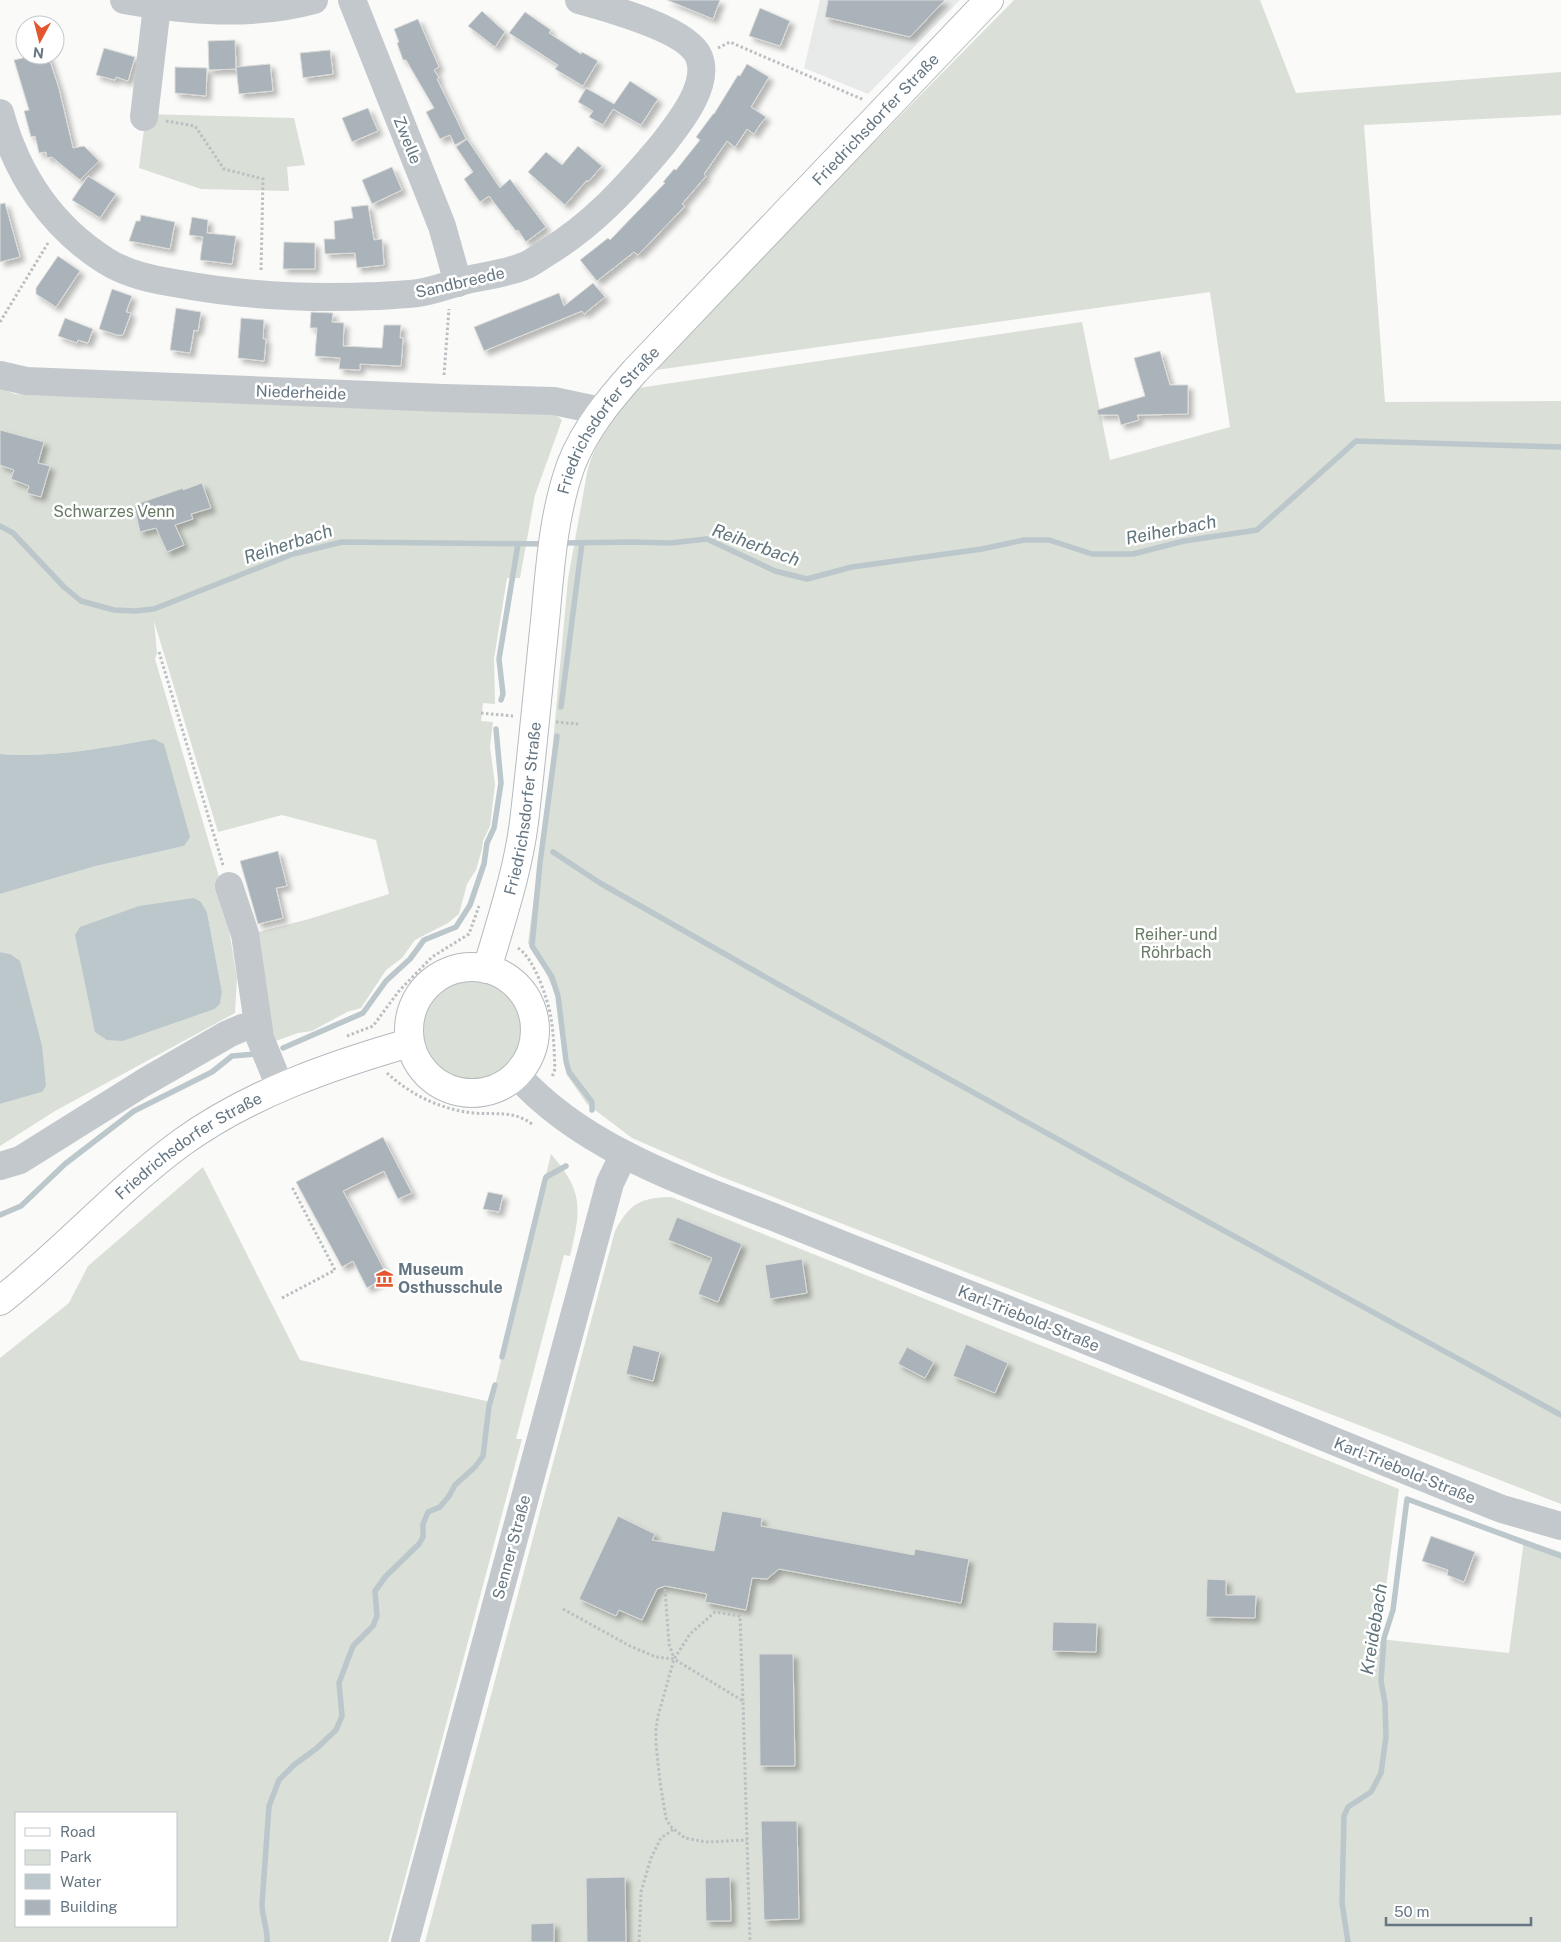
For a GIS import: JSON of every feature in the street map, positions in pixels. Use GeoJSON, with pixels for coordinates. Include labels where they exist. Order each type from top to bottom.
{"type":"FeatureCollection","features":[{"type":"Feature","properties":{"kind":"main road","name":"Friedrichsdorfer Straße"},"geometry":{"type":"LineString","coordinates":[[487,969],[524,824],[553,544],[562,495],[572,464],[582,442],[601,411],[641,364],[989,0]]}},
{"type":"Feature","properties":{"kind":"main road"},"geometry":{"type":"LineString","coordinates":[[466,967],[487,969],[506,977],[523,993],[534,1018],[534,1044],[524,1067],[508,1082],[488,1092],[468,1094],[447,1089],[429,1077],[416,1062],[409,1043],[410,1017],[418,996],[431,982],[448,972],[466,967]]}},
{"type":"Feature","properties":{"kind":"main road","name":"Friedrichsdorfer Straße"},"geometry":{"type":"LineString","coordinates":[[0,1301],[40,1268],[153,1165],[182,1142],[244,1105],[280,1087],[409,1043]]}},
{"type":"Feature","properties":{"kind":"street"},"geometry":{"type":"LineString","coordinates":[[124,0],[157,6],[231,11],[300,4],[314,0]]}},
{"type":"Feature","properties":{"kind":"street","name":"Zwelle"},"geometry":{"type":"LineString","coordinates":[[352,0],[442,226],[458,283]]}},
{"type":"Feature","properties":{"kind":"street"},"geometry":{"type":"LineString","coordinates":[[579,0],[617,11],[667,30],[687,42],[698,55]]}},
{"type":"Feature","properties":{"kind":"street"},"geometry":{"type":"LineString","coordinates":[[144,118],[157,6]]}},
{"type":"Feature","properties":{"kind":"street","name":"Sandbreede"},"geometry":{"type":"LineString","coordinates":[[0,113],[6,135],[22,170],[40,201],[60,224],[84,246],[108,263],[147,278],[206,289],[261,295],[338,298],[419,293],[524,267],[570,239],[602,212],[635,178],[680,121],[699,89],[702,72],[698,55]]}},
{"type":"Feature","properties":{"kind":"street","name":"Niederheide"},"geometry":{"type":"LineString","coordinates":[[0,375],[26,381],[554,401],[601,411]]}},
{"type":"Feature","properties":{"kind":"street"},"geometry":{"type":"LineString","coordinates":[[229,886],[245,934],[257,1025],[264,1049],[280,1087]]}},
{"type":"Feature","properties":{"kind":"street"},"geometry":{"type":"LineString","coordinates":[[0,1166],[20,1160],[143,1083],[228,1034],[257,1025]]}},
{"type":"Feature","properties":{"kind":"street","name":"Karl-Triebold-Straße"},"geometry":{"type":"LineString","coordinates":[[517,1075],[539,1097],[577,1126],[624,1154],[710,1192],[1048,1325],[1502,1509],[1561,1526]]}},
{"type":"Feature","properties":{"kind":"street","name":"Senner Straße"},"geometry":{"type":"LineString","coordinates":[[405,1942],[602,1211],[610,1184],[624,1154]]}},
{"type":"Feature","properties":{"kind":"path"},"geometry":{"type":"LineString","coordinates":[[698,55],[730,42],[885,109]]}},
{"type":"Feature","properties":{"kind":"path"},"geometry":{"type":"LineString","coordinates":[[144,118],[195,126],[224,169],[263,179],[261,295]]}},
{"type":"Feature","properties":{"kind":"path"},"geometry":{"type":"LineString","coordinates":[[0,322],[60,224]]}},
{"type":"Feature","properties":{"kind":"path"},"geometry":{"type":"LineString","coordinates":[[443,398],[447,315],[458,283]]}},
{"type":"Feature","properties":{"kind":"path"},"geometry":{"type":"LineString","coordinates":[[159,652],[229,886]]}},
{"type":"Feature","properties":{"kind":"path"},"geometry":{"type":"LineString","coordinates":[[372,1026],[399,991],[432,957],[469,934],[512,945],[525,952],[536,973],[551,1016],[555,1069],[552,1078],[539,1097],[522,1117],[457,1110],[428,1101],[401,1086],[386,1072],[379,1052]]}},
{"type":"Feature","properties":{"kind":"path"},"geometry":{"type":"LineString","coordinates":[[282,1298],[335,1270],[292,1187]]}},
{"type":"Feature","properties":{"kind":"path"},"geometry":{"type":"LineString","coordinates":[[665,1589],[669,1644],[674,1659]]}},
{"type":"Feature","properties":{"kind":"path"},"geometry":{"type":"LineString","coordinates":[[563,1609],[630,1646],[656,1657],[674,1659],[744,1700]]}},
{"type":"Feature","properties":{"kind":"path"},"geometry":{"type":"LineString","coordinates":[[747,1840],[706,1842],[685,1838],[674,1829],[666,1818],[656,1744],[658,1716],[674,1659],[690,1634],[715,1612],[740,1616],[744,1700],[750,1942]]}},
{"type":"Feature","properties":{"kind":"path"},"geometry":{"type":"LineString","coordinates":[[639,1942],[638,1922],[641,1892],[651,1858],[661,1838],[674,1829]]}},
{"type":"Feature","properties":{"kind":"shaded area"},"geometry":{"type":"Polygon","coordinates":[[[820,0],[960,0],[868,94],[804,68],[820,0]]]}},
{"type":"Feature","properties":{"kind":"green space","name":"Reiher- und Röhrbach"},"geometry":{"type":"Polygon","coordinates":[[[1014,0],[1260,0],[1296,93],[1561,72],[1561,115],[1364,125],[1385,402],[1561,401],[1561,1504],[717,1175],[632,1138],[587,1104],[567,1075],[557,998],[543,966],[528,943],[551,765],[568,579],[587,473],[601,438],[638,388],[1082,322],[1110,460],[1230,427],[1210,292],[649,371],[1014,0]]]}},
{"type":"Feature","properties":{"kind":"green space"},"geometry":{"type":"Polygon","coordinates":[[[146,114],[294,118],[305,165],[287,167],[289,191],[201,189],[139,168],[146,114]]]}},
{"type":"Feature","properties":{"kind":"green space","name":"Schwarzes Venn"},"geometry":{"type":"Polygon","coordinates":[[[0,388],[15,394],[31,395],[552,412],[562,420],[535,495],[520,578],[507,578],[494,659],[495,704],[483,703],[481,721],[493,722],[490,747],[495,784],[490,826],[483,841],[476,870],[467,884],[459,914],[448,923],[415,940],[402,958],[386,970],[361,1008],[347,1012],[312,1031],[298,1033],[270,1043],[254,933],[309,919],[389,894],[376,840],[282,815],[218,832],[154,621],[157,653],[155,659],[222,887],[237,978],[235,1013],[55,1111],[0,1146],[0,1104],[42,1092],[46,1086],[10,954],[0,952],[0,894],[96,866],[184,846],[154,739],[97,749],[39,755],[0,754],[0,388]],[[201,902],[123,1041],[215,1009],[220,1004],[222,992],[207,912],[201,902]]]}},
{"type":"Feature","properties":{"kind":"green space"},"geometry":{"type":"Polygon","coordinates":[[[471,977],[491,981],[508,993],[520,1010],[524,1030],[520,1050],[508,1067],[491,1079],[471,1083],[451,1079],[434,1067],[422,1050],[418,1030],[422,1010],[434,993],[451,981],[471,977]]]}},
{"type":"Feature","properties":{"kind":"green space"},"geometry":{"type":"Polygon","coordinates":[[[551,1154],[562,1167],[569,1179],[577,1202],[578,1213],[574,1240],[570,1256],[564,1255],[516,1439],[522,1439],[388,1942],[0,1942],[0,1358],[69,1303],[88,1266],[203,1167],[300,1360],[491,1402],[551,1154]]]}},
{"type":"Feature","properties":{"kind":"green space"},"geometry":{"type":"Polygon","coordinates":[[[671,1197],[1399,1489],[1379,1639],[1509,1653],[1524,1540],[1561,1552],[1561,1942],[425,1942],[615,1231],[626,1214],[637,1204],[651,1199],[671,1197]]]}},
{"type":"Feature","properties":{"kind":"water"},"geometry":{"type":"Polygon","coordinates":[[[154,739],[164,744],[190,837],[184,846],[96,866],[0,894],[0,754],[39,755],[97,749],[154,739]]]}},
{"type":"Feature","properties":{"kind":"water"},"geometry":{"type":"Polygon","coordinates":[[[194,898],[201,902],[207,912],[222,992],[220,1004],[215,1009],[123,1041],[107,1040],[95,1032],[75,935],[80,927],[139,906],[194,898]]]}},
{"type":"Feature","properties":{"kind":"water"},"geometry":{"type":"Polygon","coordinates":[[[0,952],[10,954],[20,961],[42,1046],[46,1086],[42,1092],[0,1104],[0,952]]]}},
{"type":"Feature","properties":{"kind":"building"},"geometry":{"type":"Polygon","coordinates":[[[667,0],[720,0],[713,19],[667,0]]]}},
{"type":"Feature","properties":{"kind":"building"},"geometry":{"type":"Polygon","coordinates":[[[828,0],[945,0],[910,37],[825,17],[828,0]]]}},
{"type":"Feature","properties":{"kind":"building"},"geometry":{"type":"Polygon","coordinates":[[[760,8],[790,21],[780,46],[749,36],[760,8]]]}},
{"type":"Feature","properties":{"kind":"building"},"geometry":{"type":"Polygon","coordinates":[[[482,11],[505,32],[495,47],[468,26],[482,11]]]}},
{"type":"Feature","properties":{"kind":"building"},"geometry":{"type":"Polygon","coordinates":[[[525,12],[551,30],[549,33],[581,54],[582,52],[598,61],[583,86],[555,69],[558,65],[509,33],[525,12]]]}},
{"type":"Feature","properties":{"kind":"building"},"geometry":{"type":"Polygon","coordinates":[[[418,19],[439,67],[434,70],[439,78],[437,79],[466,139],[455,145],[450,135],[440,139],[426,112],[434,108],[406,60],[403,60],[397,43],[399,42],[394,29],[418,19]]]}},
{"type":"Feature","properties":{"kind":"building"},"geometry":{"type":"Polygon","coordinates":[[[235,40],[236,69],[209,70],[208,41],[235,40]]]}},
{"type":"Feature","properties":{"kind":"building"},"geometry":{"type":"Polygon","coordinates":[[[104,48],[135,57],[128,81],[116,77],[115,80],[96,75],[104,48]]]}},
{"type":"Feature","properties":{"kind":"building"},"geometry":{"type":"Polygon","coordinates":[[[330,50],[333,74],[303,78],[300,53],[330,50]]]}},
{"type":"Feature","properties":{"kind":"building"},"geometry":{"type":"Polygon","coordinates":[[[270,64],[273,91],[239,94],[236,67],[270,64]]]}},
{"type":"Feature","properties":{"kind":"building"},"geometry":{"type":"Polygon","coordinates":[[[747,64],[769,77],[751,107],[766,117],[754,134],[747,129],[735,147],[727,141],[704,174],[706,176],[682,204],[685,206],[638,255],[634,252],[597,281],[580,260],[608,238],[610,240],[665,183],[663,182],[674,169],[676,170],[700,140],[696,137],[714,114],[747,64]]]}},
{"type":"Feature","properties":{"kind":"building"},"geometry":{"type":"Polygon","coordinates":[[[16,65],[51,65],[73,148],[84,146],[99,161],[80,180],[52,157],[47,158],[46,152],[39,153],[35,136],[31,137],[24,111],[29,110],[16,65]]]}},
{"type":"Feature","properties":{"kind":"building"},"geometry":{"type":"Polygon","coordinates":[[[175,67],[207,68],[206,96],[175,93],[175,67]]]}},
{"type":"Feature","properties":{"kind":"building"},"geometry":{"type":"Polygon","coordinates":[[[630,81],[658,99],[641,125],[613,109],[603,125],[589,117],[593,111],[578,102],[586,88],[614,104],[630,81]]]}},
{"type":"Feature","properties":{"kind":"building"},"geometry":{"type":"Polygon","coordinates":[[[368,108],[378,131],[352,142],[342,118],[368,108]]]}},
{"type":"Feature","properties":{"kind":"building"},"geometry":{"type":"Polygon","coordinates":[[[467,139],[500,188],[510,179],[546,227],[526,242],[489,196],[480,202],[464,179],[473,172],[456,147],[467,139]]]}},
{"type":"Feature","properties":{"kind":"building"},"geometry":{"type":"Polygon","coordinates":[[[578,146],[602,166],[565,205],[528,172],[546,152],[562,165],[578,146]]]}},
{"type":"Feature","properties":{"kind":"building"},"geometry":{"type":"Polygon","coordinates":[[[392,167],[402,190],[372,204],[362,180],[392,167]]]}},
{"type":"Feature","properties":{"kind":"building"},"geometry":{"type":"Polygon","coordinates":[[[88,176],[116,194],[100,218],[72,200],[88,176]]]}},
{"type":"Feature","properties":{"kind":"building"},"geometry":{"type":"Polygon","coordinates":[[[5,203],[20,257],[0,262],[0,204],[5,203]]]}},
{"type":"Feature","properties":{"kind":"building"},"geometry":{"type":"Polygon","coordinates":[[[368,205],[374,240],[382,239],[384,265],[357,268],[355,253],[325,254],[324,239],[335,239],[334,221],[353,218],[351,207],[368,205]]]}},
{"type":"Feature","properties":{"kind":"building"},"geometry":{"type":"Polygon","coordinates":[[[141,215],[175,222],[170,249],[129,241],[136,221],[140,221],[141,215]]]}},
{"type":"Feature","properties":{"kind":"building"},"geometry":{"type":"Polygon","coordinates":[[[192,217],[208,220],[207,233],[236,236],[232,264],[200,260],[203,237],[189,235],[192,217]]]}},
{"type":"Feature","properties":{"kind":"building"},"geometry":{"type":"Polygon","coordinates":[[[284,242],[315,243],[315,269],[283,269],[284,242]]]}},
{"type":"Feature","properties":{"kind":"building"},"geometry":{"type":"Polygon","coordinates":[[[58,256],[80,271],[56,307],[36,294],[36,288],[58,256]]]}},
{"type":"Feature","properties":{"kind":"building"},"geometry":{"type":"Polygon","coordinates":[[[593,283],[605,297],[584,314],[582,311],[484,351],[474,327],[559,293],[564,306],[593,283]]]}},
{"type":"Feature","properties":{"kind":"building"},"geometry":{"type":"Polygon","coordinates":[[[112,289],[132,296],[126,312],[131,313],[123,335],[99,329],[112,289]]]}},
{"type":"Feature","properties":{"kind":"building"},"geometry":{"type":"Polygon","coordinates":[[[176,308],[201,312],[198,331],[194,330],[190,353],[170,350],[176,308]]]}},
{"type":"Feature","properties":{"kind":"building"},"geometry":{"type":"Polygon","coordinates":[[[311,312],[333,313],[332,322],[344,323],[343,346],[382,348],[384,325],[401,325],[400,338],[403,338],[401,366],[360,364],[360,370],[339,369],[340,358],[315,356],[317,328],[310,328],[311,312]]]}},
{"type":"Feature","properties":{"kind":"building"},"geometry":{"type":"Polygon","coordinates":[[[65,318],[93,329],[88,343],[78,340],[77,343],[58,336],[65,318]]]}},
{"type":"Feature","properties":{"kind":"building"},"geometry":{"type":"Polygon","coordinates":[[[241,318],[264,320],[263,339],[266,339],[264,361],[238,358],[241,318]]]}},
{"type":"Feature","properties":{"kind":"building"},"geometry":{"type":"Polygon","coordinates":[[[1160,351],[1170,385],[1188,385],[1188,414],[1137,415],[1139,420],[1121,425],[1118,415],[1098,415],[1097,410],[1145,396],[1134,358],[1160,351]]]}},
{"type":"Feature","properties":{"kind":"building"},"geometry":{"type":"Polygon","coordinates":[[[0,430],[44,442],[38,463],[50,466],[41,497],[27,493],[29,486],[11,479],[14,470],[0,465],[0,430]]]}},
{"type":"Feature","properties":{"kind":"building"},"geometry":{"type":"Polygon","coordinates":[[[202,483],[211,508],[191,514],[193,519],[175,525],[184,545],[167,552],[156,528],[140,532],[134,505],[202,483]]]}},
{"type":"Feature","properties":{"kind":"building"},"geometry":{"type":"Polygon","coordinates":[[[278,851],[287,886],[276,888],[283,918],[258,924],[240,861],[278,851]]]}},
{"type":"Feature","properties":{"kind":"building"},"geometry":{"type":"Polygon","coordinates":[[[383,1137],[412,1193],[398,1199],[384,1171],[343,1191],[388,1277],[367,1288],[353,1261],[342,1267],[296,1182],[383,1137]]]}},
{"type":"Feature","properties":{"kind":"building"},"geometry":{"type":"Polygon","coordinates":[[[488,1192],[503,1195],[499,1212],[483,1209],[488,1192]]]}},
{"type":"Feature","properties":{"kind":"building"},"geometry":{"type":"Polygon","coordinates":[[[677,1217],[742,1244],[718,1302],[698,1294],[712,1258],[668,1240],[677,1217]]]}},
{"type":"Feature","properties":{"kind":"building"},"geometry":{"type":"Polygon","coordinates":[[[802,1259],[807,1293],[770,1299],[765,1265],[802,1259]]]}},
{"type":"Feature","properties":{"kind":"building"},"geometry":{"type":"Polygon","coordinates":[[[966,1344],[1008,1363],[995,1393],[953,1376],[966,1344]]]}},
{"type":"Feature","properties":{"kind":"building"},"geometry":{"type":"Polygon","coordinates":[[[633,1345],[660,1352],[653,1381],[626,1374],[633,1345]]]}},
{"type":"Feature","properties":{"kind":"building"},"geometry":{"type":"Polygon","coordinates":[[[907,1347],[934,1362],[925,1378],[898,1364],[907,1347]]]}},
{"type":"Feature","properties":{"kind":"building"},"geometry":{"type":"Polygon","coordinates":[[[722,1511],[762,1518],[761,1526],[914,1555],[915,1549],[969,1559],[961,1603],[779,1569],[767,1579],[752,1578],[746,1610],[705,1602],[707,1594],[665,1586],[657,1589],[642,1620],[619,1610],[616,1616],[579,1599],[618,1516],[655,1534],[652,1540],[714,1551],[722,1511]]]}},
{"type":"Feature","properties":{"kind":"building"},"geometry":{"type":"Polygon","coordinates":[[[1431,1536],[1475,1552],[1464,1582],[1447,1575],[1448,1570],[1422,1561],[1431,1536]]]}},
{"type":"Feature","properties":{"kind":"building"},"geometry":{"type":"Polygon","coordinates":[[[1207,1579],[1226,1580],[1226,1595],[1256,1595],[1255,1618],[1206,1617],[1207,1579]]]}},
{"type":"Feature","properties":{"kind":"building"},"geometry":{"type":"Polygon","coordinates":[[[1053,1622],[1097,1623],[1096,1652],[1052,1651],[1053,1622]]]}},
{"type":"Feature","properties":{"kind":"building"},"geometry":{"type":"Polygon","coordinates":[[[759,1654],[793,1654],[795,1766],[760,1766],[759,1654]]]}},
{"type":"Feature","properties":{"kind":"building"},"geometry":{"type":"Polygon","coordinates":[[[761,1821],[797,1821],[799,1919],[764,1920],[761,1821]]]}},
{"type":"Feature","properties":{"kind":"building"},"geometry":{"type":"Polygon","coordinates":[[[625,1877],[626,1942],[587,1942],[586,1878],[625,1877]]]}},
{"type":"Feature","properties":{"kind":"building"},"geometry":{"type":"Polygon","coordinates":[[[730,1877],[731,1921],[706,1921],[705,1878],[730,1877]]]}},
{"type":"Feature","properties":{"kind":"building"},"geometry":{"type":"Polygon","coordinates":[[[554,1923],[554,1942],[531,1942],[531,1924],[554,1923]]]}},
{"type":"Feature","properties":{"kind":"waterway","name":"Reiherbach"},"geometry":{"type":"LineString","coordinates":[[561,543],[670,543],[707,539],[775,571],[807,579],[852,567],[982,549],[1024,540],[1049,540],[1092,554],[1133,554],[1184,541],[1257,530],[1356,441],[1561,447]]}},
{"type":"Feature","properties":{"kind":"waterway","name":"Reiherbach"},"geometry":{"type":"LineString","coordinates":[[0,526],[13,533],[64,587],[81,601],[114,610],[135,611],[154,609],[293,554],[342,542],[547,544]]}},
{"type":"Feature","properties":{"kind":"waterway"},"geometry":{"type":"LineString","coordinates":[[561,707],[582,543]]}},
{"type":"Feature","properties":{"kind":"waterway"},"geometry":{"type":"LineString","coordinates":[[501,700],[503,694],[499,659],[518,544]]}},
{"type":"Feature","properties":{"kind":"waterway"},"geometry":{"type":"LineString","coordinates":[[283,1048],[363,1013],[386,981],[410,959],[424,940],[456,927],[470,905],[484,864],[487,843],[494,828],[501,783],[496,729]]}},
{"type":"Feature","properties":{"kind":"waterway"},"geometry":{"type":"LineString","coordinates":[[557,736],[540,863],[532,946],[552,977],[558,996],[569,1072],[592,1102],[592,1110]]}},
{"type":"Feature","properties":{"kind":"waterway"},"geometry":{"type":"LineString","coordinates":[[553,852],[600,883],[790,991],[1561,1415]]}},
{"type":"Feature","properties":{"kind":"waterway"},"geometry":{"type":"LineString","coordinates":[[0,1215],[21,1206],[65,1164],[134,1111],[212,1072],[232,1056],[256,1054]]}},
{"type":"Feature","properties":{"kind":"waterway"},"geometry":{"type":"LineString","coordinates":[[502,1357],[546,1177],[566,1166]]}},
{"type":"Feature","properties":{"kind":"waterway"},"geometry":{"type":"LineString","coordinates":[[267,1942],[262,1904],[269,1806],[279,1780],[336,1730],[342,1716],[339,1683],[353,1646],[373,1626],[377,1616],[375,1591],[386,1576],[419,1544],[423,1537],[423,1524],[428,1512],[440,1507],[455,1485],[475,1467],[483,1456],[489,1406],[495,1385]]}},
{"type":"Feature","properties":{"kind":"waterway","name":"Kreidebach"},"geometry":{"type":"LineString","coordinates":[[1348,1942],[1342,1903],[1344,1816],[1348,1807],[1371,1792],[1381,1773],[1386,1737],[1385,1703],[1381,1681],[1384,1638],[1393,1610],[1407,1499],[1561,1556]]}},
{"type":"Feature","properties":{"kind":"place","name":"Museum Osthusschule"},"geometry":{"type":"Point","coordinates":[384,1278]}}]}
